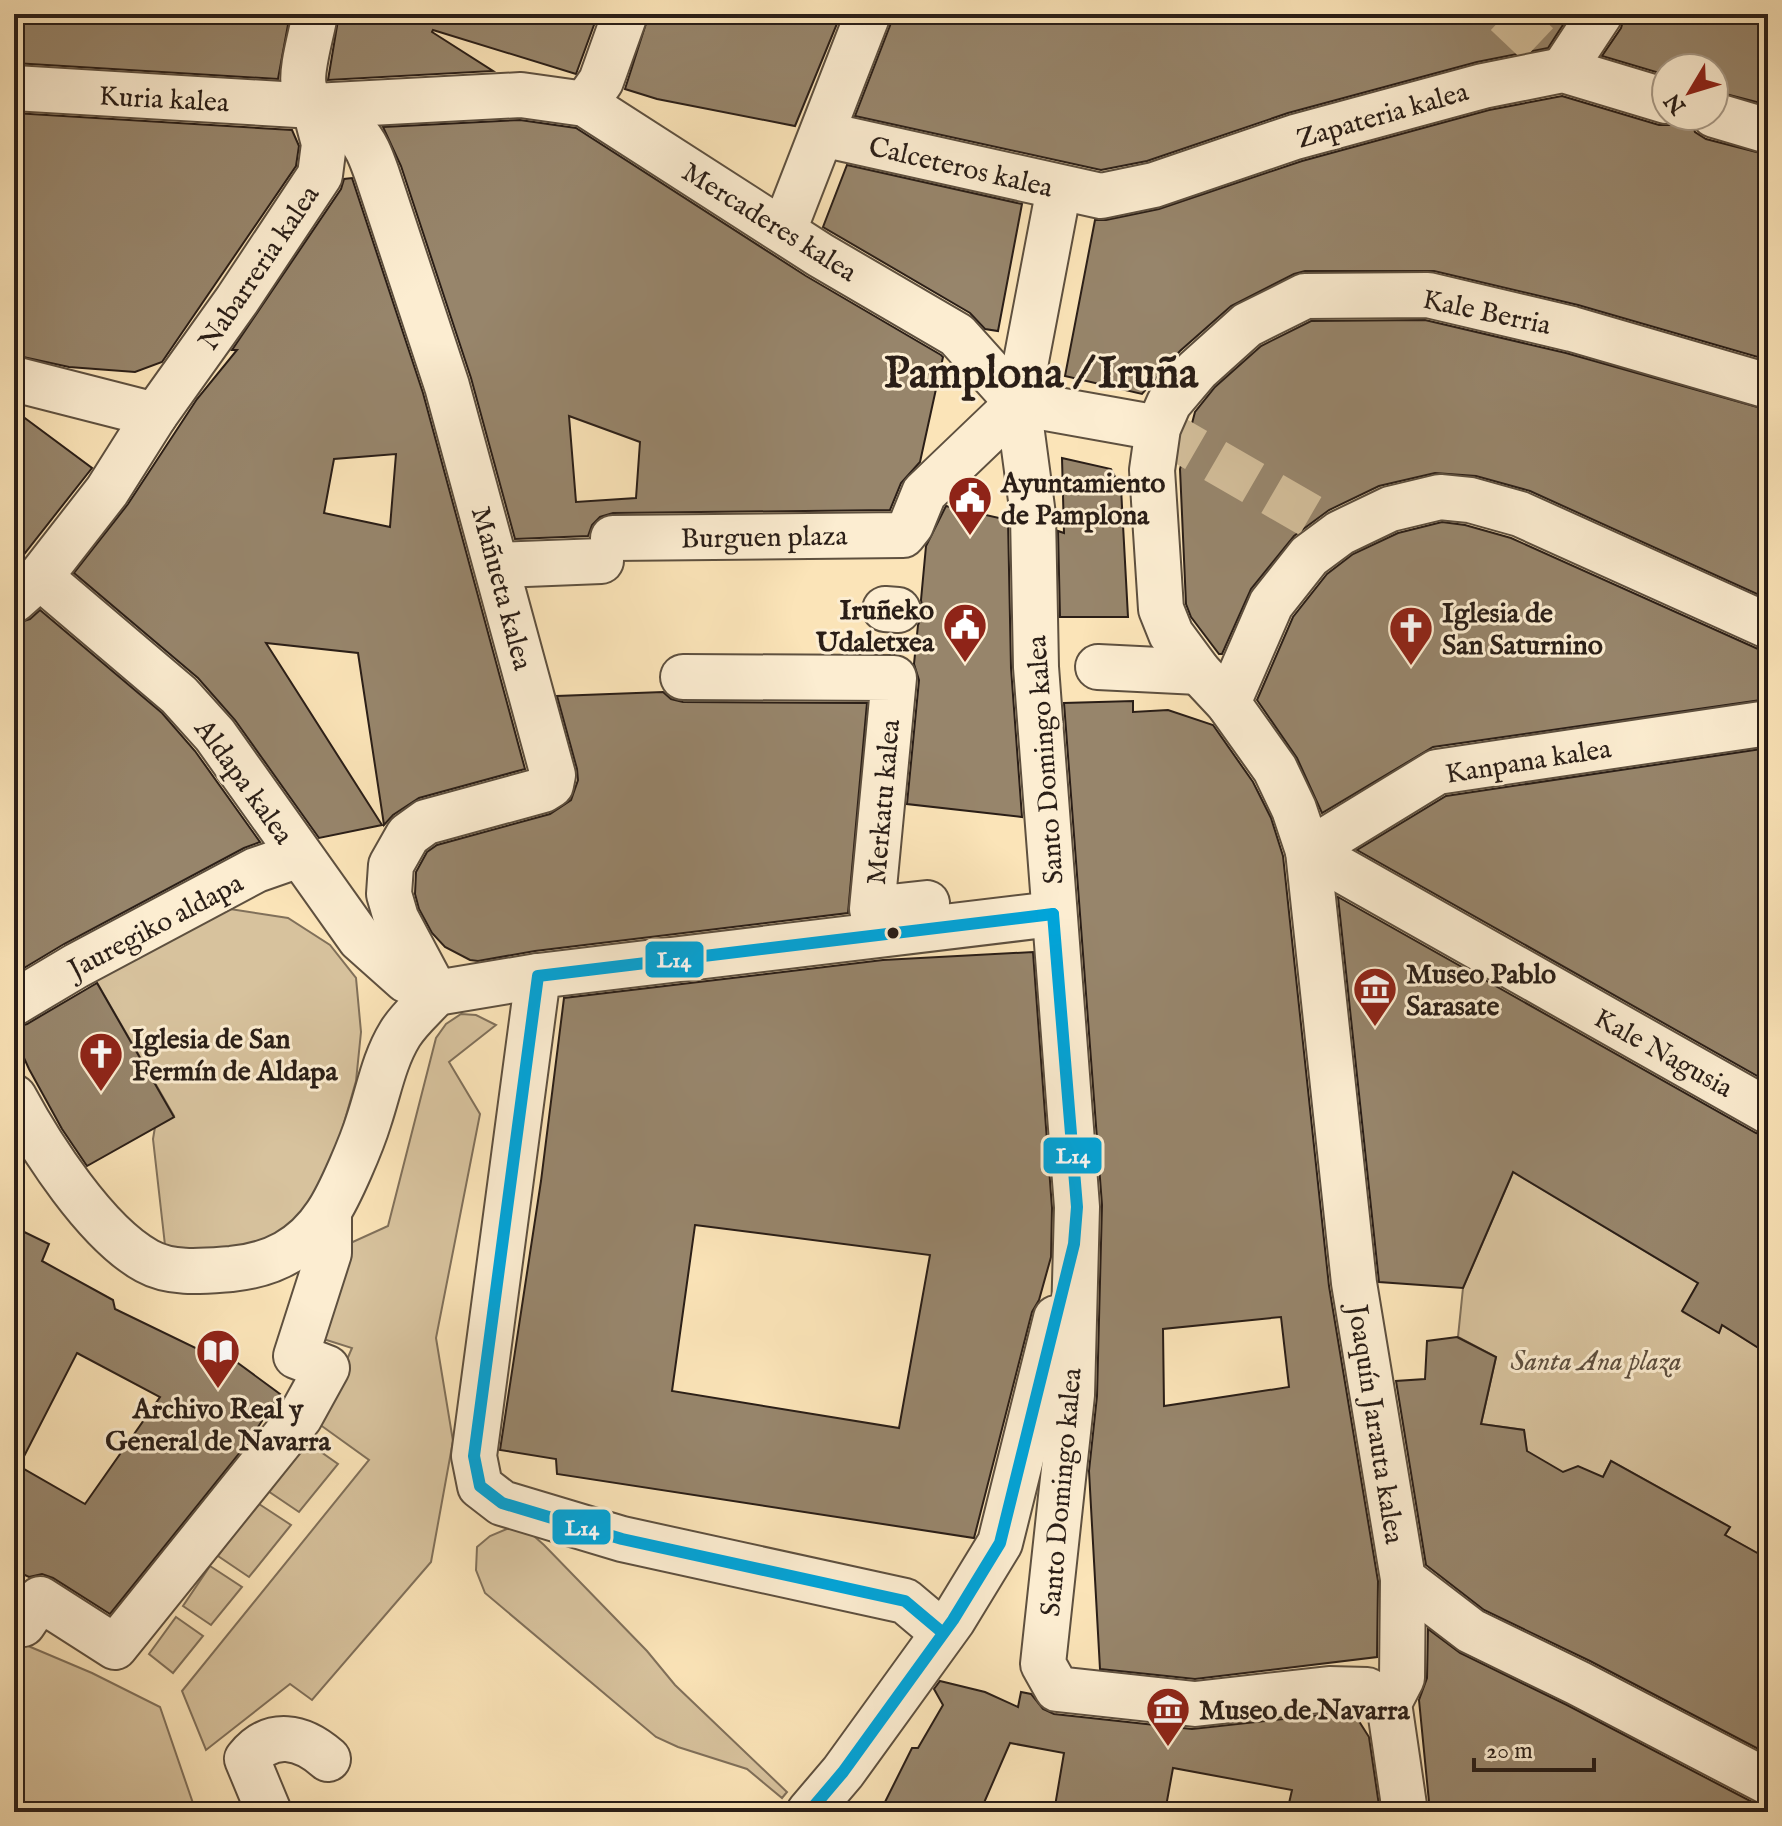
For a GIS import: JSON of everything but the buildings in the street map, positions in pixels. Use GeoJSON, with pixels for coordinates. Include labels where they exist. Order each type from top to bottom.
{"type":"FeatureCollection","features":[{"type":"Feature","properties":{"kind":"street","name":"Nabarreria kalea"},"geometry":{"type":"LineString","coordinates":[[27,588],[107,491],[155,415],[237,300],[320,175],[324,144],[314,106],[306,96],[303,84],[315,14]]}},
{"type":"Feature","properties":{"kind":"street"},"geometry":{"type":"LineString","coordinates":[[585,104],[601,81],[625,14]]}},
{"type":"Feature","properties":{"kind":"street"},"geometry":{"type":"LineString","coordinates":[[784,230],[868,14]]}},
{"type":"Feature","properties":{"kind":"street"},"geometry":{"type":"LineString","coordinates":[[1554,61],[1600,14]]}},
{"type":"Feature","properties":{"kind":"street","name":"Zapateria kalea"},"geometry":{"type":"LineString","coordinates":[[1101,196],[1154,185],[1295,137],[1483,86],[1554,61],[1650,95]]}},
{"type":"Feature","properties":{"kind":"street","name":"Kuria kalea"},"geometry":{"type":"LineString","coordinates":[[14,88],[314,106],[521,95],[585,104]]}},
{"type":"Feature","properties":{"kind":"street","name":"Mercaderes kalea"},"geometry":{"type":"LineString","coordinates":[[585,104],[820,255],[957,335],[1018,403]]}},
{"type":"Feature","properties":{"kind":"street","name":"Mañueta kalea"},"geometry":{"type":"LineString","coordinates":[[314,106],[351,128],[365,143],[447,386],[553,775],[551,785],[543,790],[426,822],[408,835],[391,865],[389,894],[396,918],[436,993]]}},
{"type":"Feature","properties":{"kind":"street"},"geometry":{"type":"LineString","coordinates":[[1730,120],[1768,131]]}},
{"type":"Feature","properties":{"kind":"street","name":"Calceteros kalea"},"geometry":{"type":"LineString","coordinates":[[822,134],[1101,196]]}},
{"type":"Feature","properties":{"kind":"street","name":"Santo Domingo kalea"},"geometry":{"type":"LineString","coordinates":[[1059,188],[1018,403],[1033,515],[1067,667],[1053,914],[1077,1207],[1072,1395],[1043,1664],[1057,1689],[1195,1704],[1329,1689],[1367,1690],[1389,1703]]}},
{"type":"Feature","properties":{"kind":"street","name":"Kale Berria"},"geometry":{"type":"LineString","coordinates":[[1158,428],[1169,403],[1197,370],[1247,325],[1305,296],[1428,295],[1572,329],[1768,386]]}},
{"type":"Feature","properties":{"kind":"street"},"geometry":{"type":"LineString","coordinates":[[14,379],[155,415]]}},
{"type":"Feature","properties":{"kind":"street"},"geometry":{"type":"LineString","coordinates":[[1018,403],[1158,428]]}},
{"type":"Feature","properties":{"kind":"street","name":"Burguen plaza"},"geometry":{"type":"LineString","coordinates":[[498,565],[607,549],[903,535],[911,525],[924,493],[1018,403]]}},
{"type":"Feature","properties":{"kind":"street","name":"Joaquín Jarauta kalea"},"geometry":{"type":"LineString","coordinates":[[1158,428],[1152,470],[1161,609],[1171,634],[1199,672],[1228,703],[1275,769],[1294,809],[1308,851],[1354,1283],[1403,1579],[1471,1631],[1768,1782]]}},
{"type":"Feature","properties":{"kind":"street"},"geometry":{"type":"LineString","coordinates":[[1228,703],[1271,604],[1309,556],[1340,533],[1390,509],[1440,497],[1470,500],[1520,514],[1768,626]]}},
{"type":"Feature","properties":{"kind":"street","name":"Aldapa kalea"},"geometry":{"type":"LineString","coordinates":[[27,588],[179,695],[215,735],[360,939],[406,980],[436,993]]}},
{"type":"Feature","properties":{"kind":"street"},"geometry":{"type":"LineString","coordinates":[[1067,667],[1199,672]]}},
{"type":"Feature","properties":{"kind":"street","name":"Merkatu kalea"},"geometry":{"type":"LineString","coordinates":[[683,677],[894,678],[872,909],[1008,894],[1009,919]]}},
{"type":"Feature","properties":{"kind":"street","name":"Kanpana kalea"},"geometry":{"type":"LineString","coordinates":[[1308,851],[1437,772],[1768,723]]}},
{"type":"Feature","properties":{"kind":"street","name":"Kale Nagusia"},"geometry":{"type":"LineString","coordinates":[[1308,851],[1768,1111]]}},
{"type":"Feature","properties":{"kind":"street","name":"Jauregiko aldapa"},"geometry":{"type":"LineString","coordinates":[[14,1003],[76,966],[256,870],[299,855]]}},
{"type":"Feature","properties":{"kind":"street"},"geometry":{"type":"LineString","coordinates":[[15,1099],[52,1160],[92,1211],[117,1239],[148,1262],[178,1270],[245,1268],[277,1260],[306,1241],[329,1212],[369,1122],[386,1062],[401,1031],[436,993],[538,976],[1053,914]]}},
{"type":"Feature","properties":{"kind":"street"},"geometry":{"type":"LineString","coordinates":[[538,976],[474,1456],[480,1486],[502,1503],[622,1539],[905,1601],[943,1633]]}},
{"type":"Feature","properties":{"kind":"street"},"geometry":{"type":"LineString","coordinates":[[18,1622],[40,1599],[115,1647],[300,1417],[296,1394],[327,1368],[296,1356],[329,1253],[329,1212]]}},
{"type":"Feature","properties":{"kind":"street","name":"Santo Domingo kalea"},"geometry":{"type":"LineString","coordinates":[[809,1812],[843,1772],[943,1633],[1000,1543],[1074,1244]]}},
{"type":"Feature","properties":{"kind":"street"},"geometry":{"type":"LineString","coordinates":[[1403,1579],[1402,1678],[1389,1703],[1405,1812]]}},
{"type":"Feature","properties":{"kind":"street"},"geometry":{"type":"LineString","coordinates":[[269,1812],[247,1759],[258,1746],[275,1738],[313,1746],[328,1759]]}},
{"type":"Feature","properties":{"kind":"green space"},"geometry":{"type":"Polygon","coordinates":[[[230,909],[288,918],[330,945],[356,978],[361,1032],[356,1081],[335,1154],[318,1198],[266,1245],[166,1254],[153,1139],[155,1127],[174,1116],[92,974],[190,922],[230,909]]]}},
{"type":"Feature","properties":{"kind":"green space"},"geometry":{"type":"Polygon","coordinates":[[[461,1014],[476,1015],[496,1025],[449,1062],[480,1114],[436,1338],[453,1441],[431,1562],[312,1700],[290,1684],[206,1750],[182,1691],[369,1460],[319,1424],[352,1348],[314,1336],[346,1245],[388,1226],[436,1038],[446,1024],[461,1014]]]}},
{"type":"Feature","properties":{"kind":"green space","name":"Santa Ana plaza"},"geometry":{"type":"Polygon","coordinates":[[[1513,1172],[1698,1283],[1683,1312],[1719,1332],[1722,1325],[1768,1354],[1768,1559],[1725,1535],[1730,1527],[1611,1461],[1603,1477],[1529,1470],[1524,1430],[1481,1424],[1496,1357],[1458,1337],[1463,1288],[1513,1172]]]}},
{"type":"Feature","properties":{"kind":"green space"},"geometry":{"type":"Polygon","coordinates":[[[301,1438],[338,1464],[299,1512],[265,1489],[301,1438]]]}},
{"type":"Feature","properties":{"kind":"green space"},"geometry":{"type":"Polygon","coordinates":[[[256,1502],[291,1525],[249,1577],[218,1556],[256,1502]]]}},
{"type":"Feature","properties":{"kind":"green space"},"geometry":{"type":"Polygon","coordinates":[[[509,1528],[526,1529],[544,1545],[647,1651],[675,1685],[787,1792],[782,1798],[747,1769],[656,1737],[485,1593],[476,1570],[477,1547],[490,1536],[509,1528]]]}},
{"type":"Feature","properties":{"kind":"green space"},"geometry":{"type":"Polygon","coordinates":[[[210,1566],[242,1587],[211,1625],[183,1606],[210,1566]]]}},
{"type":"Feature","properties":{"kind":"green space"},"geometry":{"type":"Polygon","coordinates":[[[176,1617],[203,1636],[173,1673],[149,1654],[176,1617]]]}},
{"type":"Feature","properties":{"kind":"green space"},"geometry":{"type":"Polygon","coordinates":[[[14,1640],[92,1673],[160,1707],[196,1812],[14,1812],[14,1640]]]}},
{"type":"Feature","properties":{"kind":"tunnel"},"geometry":{"type":"LineString","coordinates":[[1506,14],[1546,52]]}},
{"type":"Feature","properties":{"kind":"tunnel"},"geometry":{"type":"LineString","coordinates":[[1158,428],[1340,533]]}},
{"type":"Feature","properties":{"kind":"transit line","name":"L14"},"geometry":{"type":"LineString","coordinates":[[943,1633],[905,1601],[622,1539],[502,1503],[480,1486],[474,1456],[538,976],[1053,914]]}},
{"type":"Feature","properties":{"kind":"transit line","name":"L14"},"geometry":{"type":"LineString","coordinates":[[809,1812],[843,1772],[953,1620],[1000,1543],[1074,1244],[1077,1207],[1053,914]]}},
{"type":"Feature","properties":{"kind":"place","name":"Ayuntamiento de Pamplona"},"geometry":{"type":"Point","coordinates":[970,537]}},
{"type":"Feature","properties":{"kind":"place","name":"Iruñeko Udaletxea"},"geometry":{"type":"Point","coordinates":[965,664]}},
{"type":"Feature","properties":{"kind":"place","name":"Iglesia de San Saturnino"},"geometry":{"type":"Point","coordinates":[1411,667]}},
{"type":"Feature","properties":{"kind":"place","name":"Museo Pablo Sarasate"},"geometry":{"type":"Point","coordinates":[1375,1028]}},
{"type":"Feature","properties":{"kind":"place","name":"Iglesia de San Fermín de Aldapa"},"geometry":{"type":"Point","coordinates":[101,1093]}},
{"type":"Feature","properties":{"kind":"place","name":"Archivo Real y General de Navarra"},"geometry":{"type":"Point","coordinates":[218,1390]}},
{"type":"Feature","properties":{"kind":"place","name":"Museo de Navarra"},"geometry":{"type":"Point","coordinates":[1168,1748]}},
{"type":"Feature","properties":{"kind":"district","name":"Pamplona / Iruña"},"geometry":{"type":"Point","coordinates":[1041,372]}}]}
